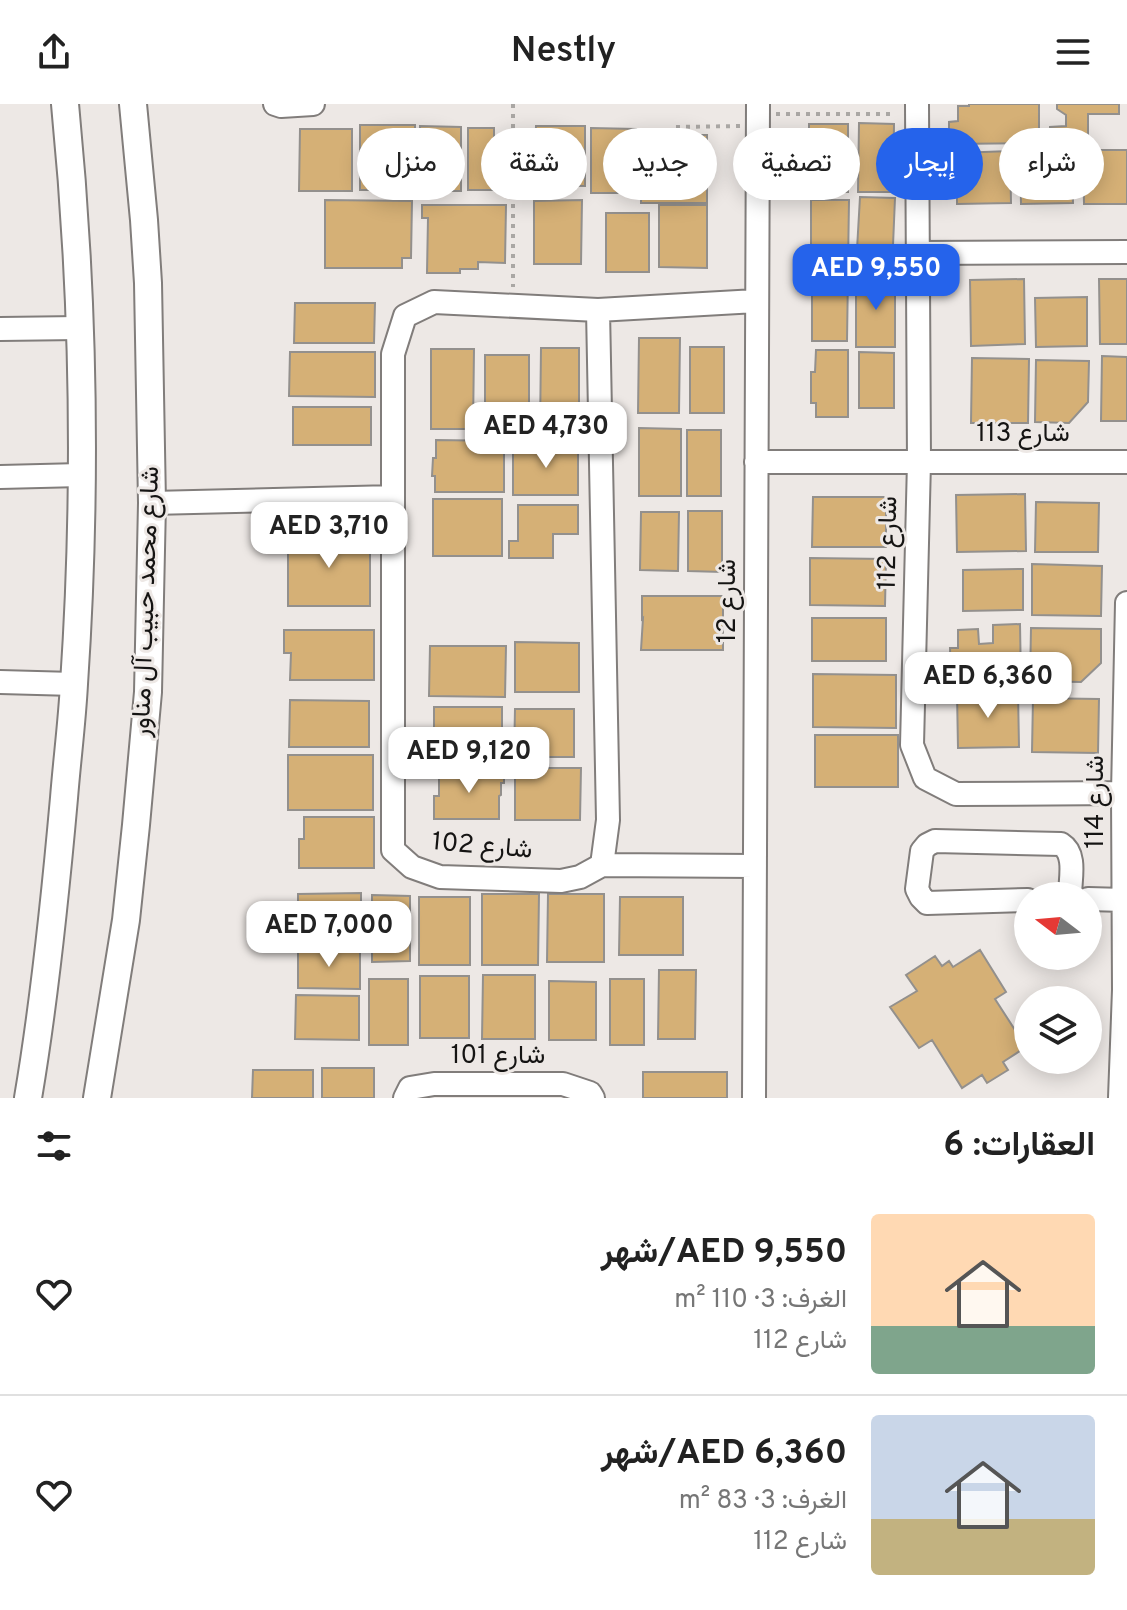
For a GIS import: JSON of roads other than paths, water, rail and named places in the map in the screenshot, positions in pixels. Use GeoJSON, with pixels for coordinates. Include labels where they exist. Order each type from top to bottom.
{"type":"FeatureCollection","features":[{"type":"Feature","properties":{"kind":"main road"},"geometry":{"type":"LineString","coordinates":[[28,1098],[51,946],[74,684],[81,475],[79,328],[73,186],[65,104]]}},
{"type":"Feature","properties":{"kind":"main road","name":"شارع محمد حبيب آل مناور"},"geometry":{"type":"LineString","coordinates":[[97,1098],[126,920],[148,692],[152,503],[148,283],[133,104]]}},
{"type":"Feature","properties":{"kind":"street"},"geometry":{"type":"LineString","coordinates":[[275,104],[313,104]]}},
{"type":"Feature","properties":{"kind":"street","name":"شارع 112"},"geometry":{"type":"LineString","coordinates":[[917,109],[919,462],[912,745],[925,778],[956,794],[1123,793]]}},
{"type":"Feature","properties":{"kind":"street","name":"شارع 12"},"geometry":{"type":"LineString","coordinates":[[754,1098],[758,114]]}},
{"type":"Feature","properties":{"kind":"street"},"geometry":{"type":"LineString","coordinates":[[918,253],[1127,252]]}},
{"type":"Feature","properties":{"kind":"street","name":"شارع 102"},"geometry":{"type":"LineString","coordinates":[[602,865],[580,877],[561,881],[440,877],[412,867],[393,850],[393,354],[405,316],[434,302],[598,310],[756,301]]}},
{"type":"Feature","properties":{"kind":"street"},"geometry":{"type":"LineString","coordinates":[[598,310],[608,820],[602,865],[755,866]]}},
{"type":"Feature","properties":{"kind":"street"},"geometry":{"type":"LineString","coordinates":[[0,329],[79,328]]}},
{"type":"Feature","properties":{"kind":"street","name":"شارع 113"},"geometry":{"type":"LineString","coordinates":[[756,462],[1127,462]]}},
{"type":"Feature","properties":{"kind":"street"},"geometry":{"type":"LineString","coordinates":[[0,477],[81,475]]}},
{"type":"Feature","properties":{"kind":"street"},"geometry":{"type":"LineString","coordinates":[[152,503],[393,497]]}},
{"type":"Feature","properties":{"kind":"street","name":"شارع 114"},"geometry":{"type":"LineString","coordinates":[[1120,1098],[1126,990],[1123,793],[1127,603]]}},
{"type":"Feature","properties":{"kind":"street"},"geometry":{"type":"LineString","coordinates":[[0,682],[74,684]]}},
{"type":"Feature","properties":{"kind":"street"},"geometry":{"type":"LineString","coordinates":[[1014,900],[927,903],[917,889],[922,851],[935,841],[1061,844],[1071,855],[1070,882]]}},
{"type":"Feature","properties":{"kind":"street"},"geometry":{"type":"LineString","coordinates":[[1102,899],[1124,900]]}},
{"type":"Feature","properties":{"kind":"street","name":"شارع 101"},"geometry":{"type":"LineString","coordinates":[[405,1098],[410,1088],[434,1084],[563,1084],[590,1093],[593,1098]]}}]}
